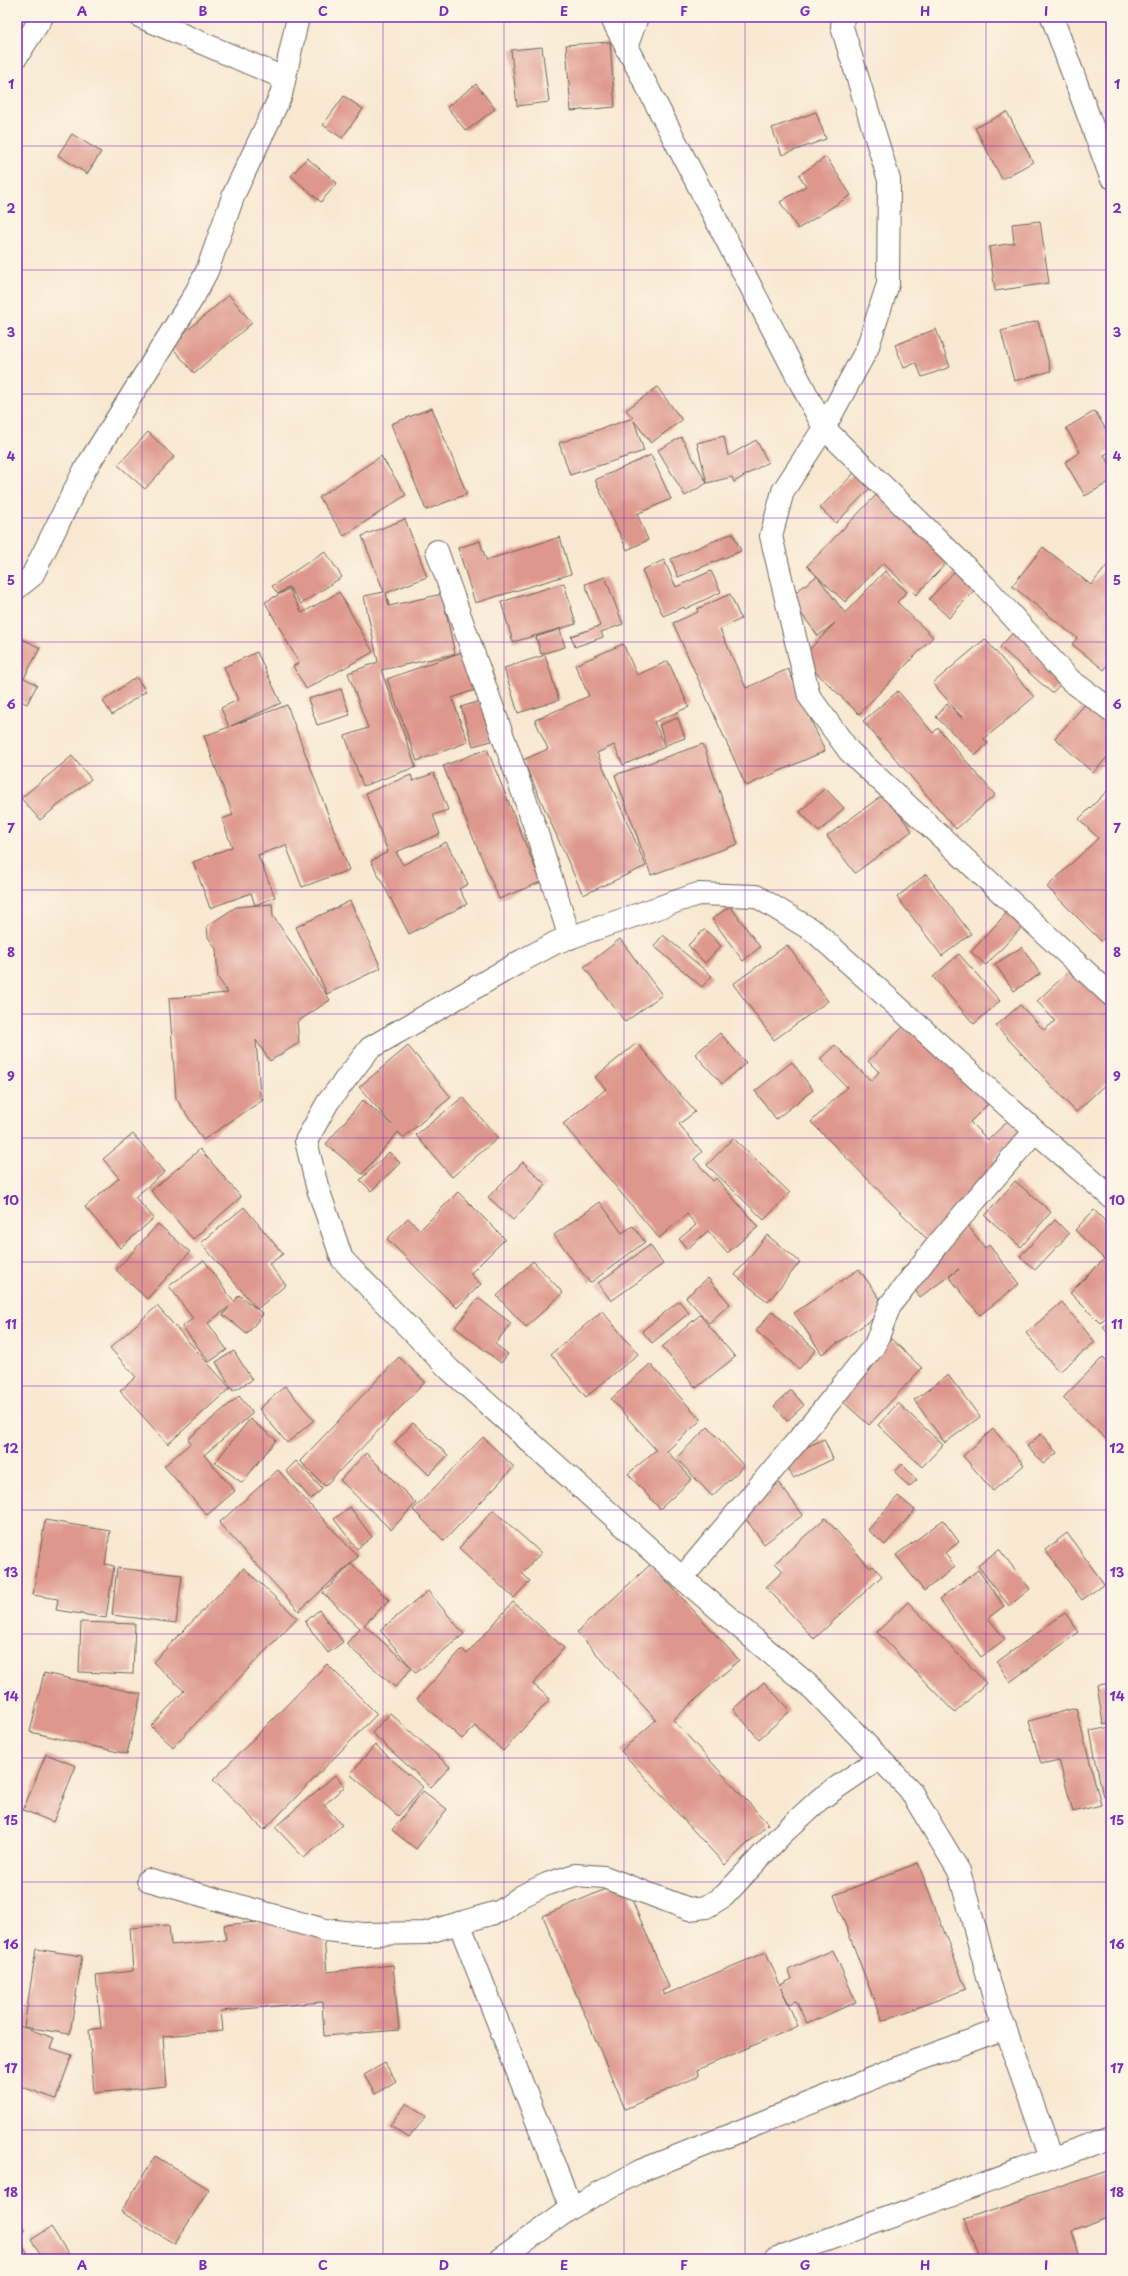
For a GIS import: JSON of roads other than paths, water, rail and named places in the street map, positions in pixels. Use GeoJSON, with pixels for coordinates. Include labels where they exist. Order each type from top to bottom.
{"type":"FeatureCollection","features":[{"type":"Feature","properties":{"kind":"street"},"geometry":{"type":"LineString","coordinates":[[17,56],[42,17]]}},
{"type":"Feature","properties":{"kind":"street"},"geometry":{"type":"LineString","coordinates":[[141,17],[284,78]]}},
{"type":"Feature","properties":{"kind":"street"},"geometry":{"type":"LineString","coordinates":[[17,588],[32,576],[84,471],[194,296],[207,271],[234,194],[281,94],[298,17]]}},
{"type":"Feature","properties":{"kind":"street"},"geometry":{"type":"LineString","coordinates":[[611,17],[824,428],[986,586],[1070,680],[1111,710]]}},
{"type":"Feature","properties":{"kind":"street"},"geometry":{"type":"LineString","coordinates":[[626,48],[637,17]]}},
{"type":"Feature","properties":{"kind":"street"},"geometry":{"type":"LineString","coordinates":[[842,17],[842,27],[890,180],[888,284],[867,349],[824,428],[783,492],[772,536],[810,696],[850,751],[1111,995]]}},
{"type":"Feature","properties":{"kind":"street"},"geometry":{"type":"LineString","coordinates":[[1052,17],[1111,177]]}},
{"type":"Feature","properties":{"kind":"street"},"geometry":{"type":"LineString","coordinates":[[437,551],[534,824],[570,938]]}},
{"type":"Feature","properties":{"kind":"street"},"geometry":{"type":"LineString","coordinates":[[1051,2158],[994,1998],[959,1870],[910,1790],[813,1689],[682,1578],[450,1370],[342,1259],[317,1186],[306,1140],[328,1102],[370,1048],[523,960],[557,942],[698,894],[756,896],[815,932],[1035,1131],[1111,1196]]}},
{"type":"Feature","properties":{"kind":"street"},"geometry":{"type":"LineString","coordinates":[[682,1578],[847,1381],[875,1345],[890,1304],[936,1245],[1035,1131]]}},
{"type":"Feature","properties":{"kind":"street"},"geometry":{"type":"LineString","coordinates":[[148,1880],[325,1930],[363,1934],[425,1934],[501,1911],[522,1896],[547,1884],[575,1875],[604,1877],[689,1909],[706,1907],[724,1896],[781,1835],[820,1799],[880,1758]]}},
{"type":"Feature","properties":{"kind":"street"},"geometry":{"type":"LineString","coordinates":[[459,1923],[571,2208]]}},
{"type":"Feature","properties":{"kind":"street"},"geometry":{"type":"LineString","coordinates":[[500,2259],[571,2208],[640,2171],[918,2060],[1005,2028]]}},
{"type":"Feature","properties":{"kind":"street"},"geometry":{"type":"LineString","coordinates":[[780,2258],[1111,2137]]}}]}
